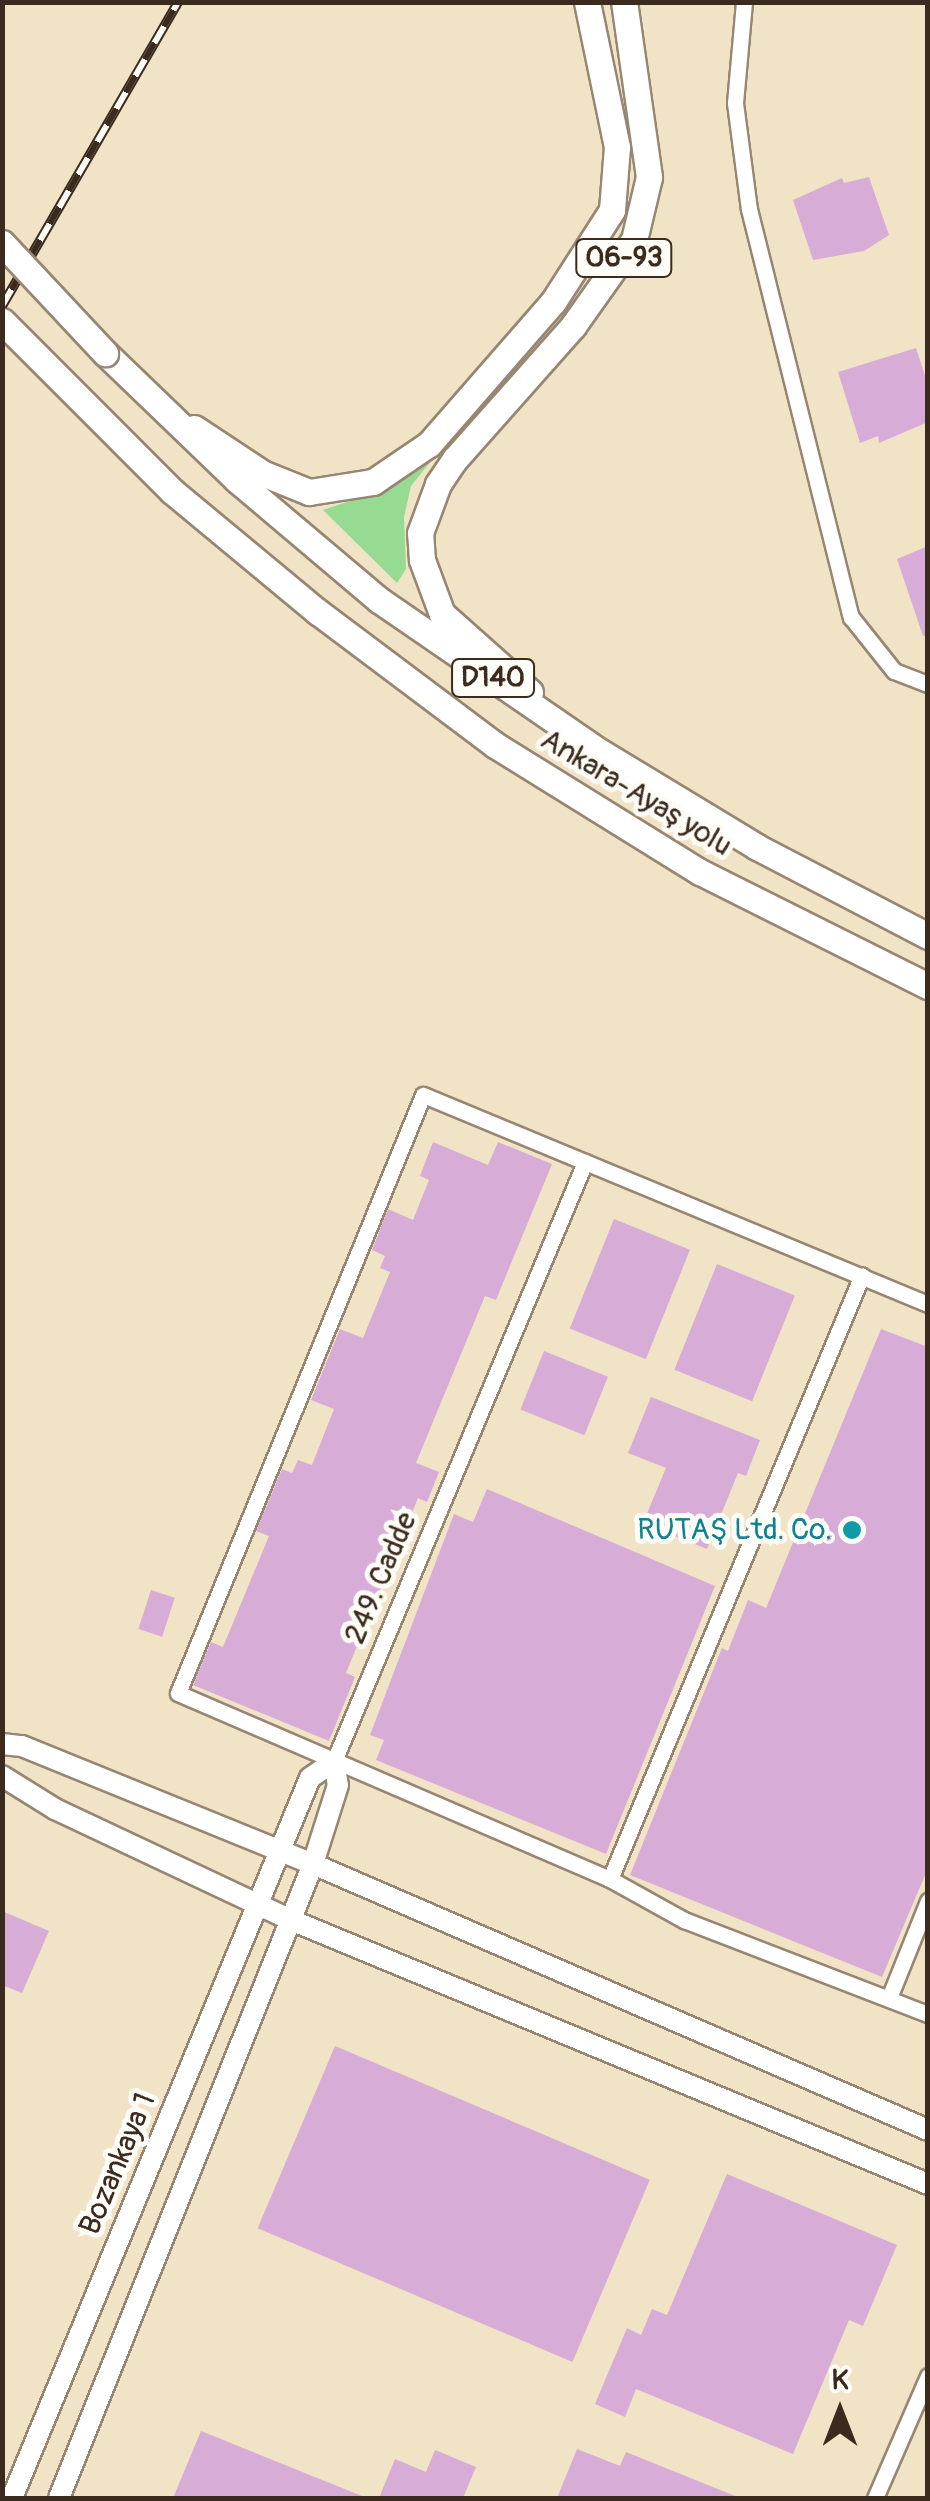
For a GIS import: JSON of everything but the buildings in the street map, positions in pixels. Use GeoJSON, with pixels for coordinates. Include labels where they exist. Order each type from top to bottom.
{"type":"FeatureCollection","features":[{"type":"Feature","properties":{"kind":"main road","name":"06-93"},"geometry":{"type":"LineString","coordinates":[[156,400],[235,458],[309,492],[373,482],[429,444],[552,302],[612,210],[617,148],[586,2]]}},
{"type":"Feature","properties":{"kind":"main road","name":"06-93"},"geometry":{"type":"LineString","coordinates":[[602,753],[442,614],[422,560],[420,533],[455,459],[573,326],[634,240],[648,177],[624,2]]}},
{"type":"Feature","properties":{"kind":"main road","name":"Ankara-Ayaş yolu"},"geometry":{"type":"LineString","coordinates":[[2,243],[106,353],[237,480],[380,600],[602,753],[756,846],[928,936]]}},
{"type":"Feature","properties":{"kind":"main road","name":"Ankara-Ayaş yolu"},"geometry":{"type":"LineString","coordinates":[[2,321],[172,491],[318,612],[495,745],[700,872],[928,986]]}},
{"type":"Feature","properties":{"kind":"street"},"geometry":{"type":"LineString","coordinates":[[744,2],[735,103],[750,209],[851,616],[894,671],[928,684]]}},
{"type":"Feature","properties":{"kind":"street"},"geometry":{"type":"LineString","coordinates":[[928,1304],[423,1094],[178,1693],[610,1879],[684,1920],[928,2014]]}},
{"type":"Feature","properties":{"kind":"street","name":"249. Cadde"},"geometry":{"type":"LineString","coordinates":[[334,1761],[585,1162]]}},
{"type":"Feature","properties":{"kind":"street"},"geometry":{"type":"LineString","coordinates":[[610,1879],[862,1275]]}},
{"type":"Feature","properties":{"kind":"street"},"geometry":{"type":"LineString","coordinates":[[2,1744],[22,1746],[312,1864],[928,2130]]}},
{"type":"Feature","properties":{"kind":"street"},"geometry":{"type":"LineString","coordinates":[[59,2498],[312,1864],[338,1785],[334,1761]]}},
{"type":"Feature","properties":{"kind":"street","name":"Bozankaya 1"},"geometry":{"type":"LineString","coordinates":[[12,2498],[310,1778],[334,1761]]}},
{"type":"Feature","properties":{"kind":"street"},"geometry":{"type":"LineString","coordinates":[[2,1776],[54,1809],[291,1920],[928,2184]]}},
{"type":"Feature","properties":{"kind":"street"},"geometry":{"type":"LineString","coordinates":[[888,1998],[928,1901]]}},
{"type":"Feature","properties":{"kind":"street"},"geometry":{"type":"LineString","coordinates":[[875,2498],[928,2376]]}},
{"type":"Feature","properties":{"kind":"green space"},"geometry":{"type":"Polygon","coordinates":[[[443,446],[411,486],[404,517],[406,569],[397,583],[323,510],[380,491],[443,446]]]}},
{"type":"Feature","properties":{"kind":"railway"},"geometry":{"type":"LineString","coordinates":[[2,306],[178,2]]}},
{"type":"Feature","properties":{"kind":"place","name":"RUTAŞ Ltd. Co."},"geometry":{"type":"Point","coordinates":[852,1530]}}]}
